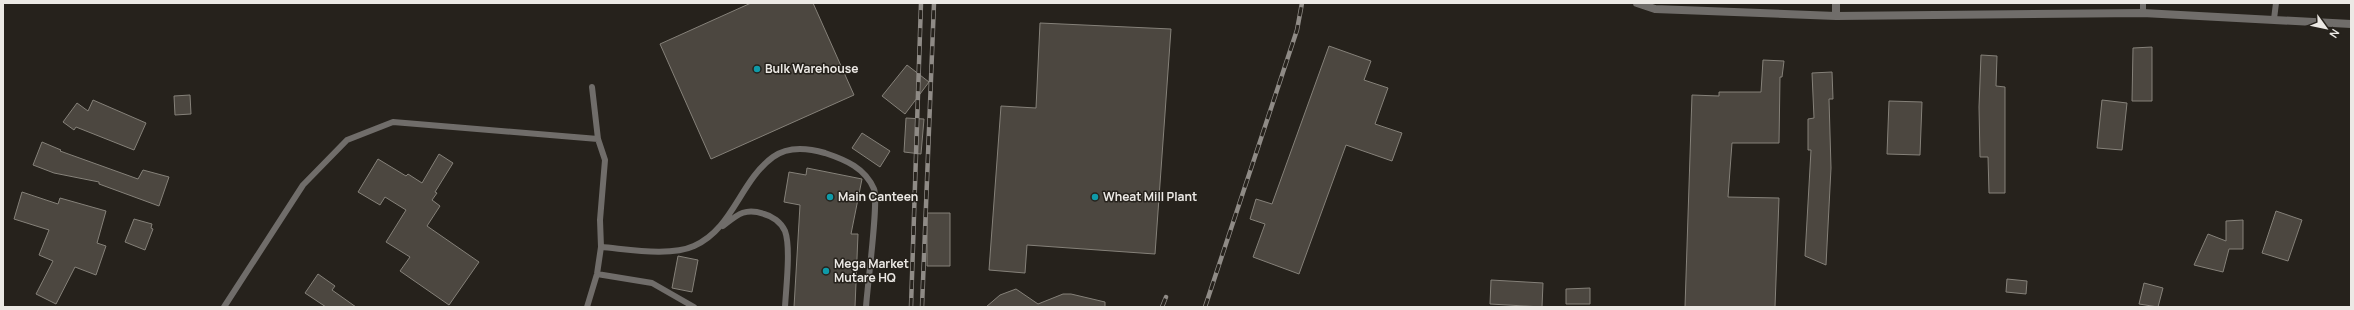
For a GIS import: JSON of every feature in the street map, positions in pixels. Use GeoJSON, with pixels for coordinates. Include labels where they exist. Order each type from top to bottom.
{"type":"FeatureCollection","features":[{"type":"Feature","properties":{"kind":"street"},"geometry":{"type":"LineString","coordinates":[[1637,3],[1655,9],[1836,16],[2143,13],[2351,24]]}},
{"type":"Feature","properties":{"kind":"street"},"geometry":{"type":"LineString","coordinates":[[1836,3],[1836,16]]}},
{"type":"Feature","properties":{"kind":"lane"},"geometry":{"type":"LineString","coordinates":[[2143,3],[2143,13]]}},
{"type":"Feature","properties":{"kind":"lane"},"geometry":{"type":"LineString","coordinates":[[2274,19],[2276,3]]}},
{"type":"Feature","properties":{"kind":"lane"},"geometry":{"type":"LineString","coordinates":[[587,307],[597,274],[601,247],[600,220],[605,160],[598,139],[592,87]]}},
{"type":"Feature","properties":{"kind":"lane"},"geometry":{"type":"LineString","coordinates":[[224,307],[303,185],[347,140],[393,122],[598,139]]}},
{"type":"Feature","properties":{"kind":"lane"},"geometry":{"type":"LineString","coordinates":[[719,230],[746,187],[773,157],[795,148],[812,149],[842,158],[862,170],[875,191],[866,307]]}},
{"type":"Feature","properties":{"kind":"lane"},"geometry":{"type":"LineString","coordinates":[[601,247],[657,252],[693,247],[719,230],[741,212],[758,212],[773,217],[784,230],[787,243],[786,307]]}},
{"type":"Feature","properties":{"kind":"lane"},"geometry":{"type":"LineString","coordinates":[[597,274],[652,283],[694,307]]}},
{"type":"Feature","properties":{"kind":"building","name":"Bulk Warehouse"},"geometry":{"type":"Polygon","coordinates":[[[751,3],[813,3],[854,95],[711,159],[660,44],[751,3]]]}},
{"type":"Feature","properties":{"kind":"building"},"geometry":{"type":"Polygon","coordinates":[[[1040,23],[1171,29],[1155,254],[1027,245],[1025,273],[989,270],[1001,106],[1036,108],[1040,23]]]}},
{"type":"Feature","properties":{"kind":"building"},"geometry":{"type":"Polygon","coordinates":[[[1329,46],[1371,61],[1364,80],[1388,88],[1375,124],[1402,133],[1392,161],[1346,145],[1299,274],[1253,257],[1265,224],[1250,219],[1256,199],[1272,204],[1329,46]]]}},
{"type":"Feature","properties":{"kind":"building"},"geometry":{"type":"Polygon","coordinates":[[[2152,47],[2152,101],[2132,101],[2133,48],[2152,47]]]}},
{"type":"Feature","properties":{"kind":"building"},"geometry":{"type":"Polygon","coordinates":[[[1981,55],[1997,56],[1996,86],[2005,87],[2005,193],[1989,193],[1988,157],[1980,157],[1979,107],[1981,55]]]}},
{"type":"Feature","properties":{"kind":"building"},"geometry":{"type":"Polygon","coordinates":[[[1763,60],[1784,61],[1782,77],[1780,77],[1779,143],[1732,143],[1728,197],[1779,198],[1775,307],[1685,307],[1692,95],[1719,96],[1719,92],[1761,92],[1763,60]]]}},
{"type":"Feature","properties":{"kind":"building"},"geometry":{"type":"Polygon","coordinates":[[[907,65],[929,82],[905,114],[882,96],[907,65]]]}},
{"type":"Feature","properties":{"kind":"building"},"geometry":{"type":"Polygon","coordinates":[[[1832,72],[1833,99],[1829,99],[1831,168],[1826,265],[1805,256],[1811,150],[1808,150],[1808,119],[1814,118],[1812,73],[1832,72]]]}},
{"type":"Feature","properties":{"kind":"building"},"geometry":{"type":"Polygon","coordinates":[[[190,95],[191,114],[175,115],[174,96],[190,95]]]}},
{"type":"Feature","properties":{"kind":"building"},"geometry":{"type":"Polygon","coordinates":[[[93,100],[146,123],[134,150],[76,127],[74,130],[63,122],[77,103],[88,111],[93,100]]]}},
{"type":"Feature","properties":{"kind":"building"},"geometry":{"type":"Polygon","coordinates":[[[2102,100],[2127,103],[2122,150],[2097,148],[2102,100]]]}},
{"type":"Feature","properties":{"kind":"building"},"geometry":{"type":"Polygon","coordinates":[[[1889,101],[1922,102],[1920,155],[1887,154],[1889,101]]]}},
{"type":"Feature","properties":{"kind":"building"},"geometry":{"type":"Polygon","coordinates":[[[906,118],[924,119],[921,154],[904,152],[906,118]]]}},
{"type":"Feature","properties":{"kind":"building"},"geometry":{"type":"Polygon","coordinates":[[[862,133],[890,151],[880,167],[852,148],[862,133]]]}},
{"type":"Feature","properties":{"kind":"building"},"geometry":{"type":"Polygon","coordinates":[[[42,142],[61,150],[60,151],[138,179],[143,170],[169,177],[159,206],[99,184],[99,182],[54,173],[33,165],[42,142]]]}},
{"type":"Feature","properties":{"kind":"building"},"geometry":{"type":"Polygon","coordinates":[[[439,154],[453,163],[435,192],[437,193],[432,200],[440,206],[427,226],[479,262],[449,305],[400,271],[410,257],[386,242],[406,210],[385,197],[380,205],[358,192],[378,159],[406,176],[408,174],[422,183],[439,154]]]}},
{"type":"Feature","properties":{"kind":"building"},"geometry":{"type":"Polygon","coordinates":[[[807,168],[862,179],[851,234],[858,234],[855,307],[794,307],[800,205],[784,202],[789,172],[806,175],[807,168]]]}},
{"type":"Feature","properties":{"kind":"building"},"geometry":{"type":"Polygon","coordinates":[[[22,192],[58,204],[60,198],[106,211],[97,243],[106,246],[96,275],[75,267],[56,304],[36,294],[53,261],[39,255],[49,230],[14,219],[22,192]]]}},
{"type":"Feature","properties":{"kind":"building"},"geometry":{"type":"Polygon","coordinates":[[[2276,211],[2302,220],[2288,261],[2262,253],[2276,211]]]}},
{"type":"Feature","properties":{"kind":"building"},"geometry":{"type":"Polygon","coordinates":[[[927,213],[950,213],[950,266],[927,266],[927,213]]]}},
{"type":"Feature","properties":{"kind":"building"},"geometry":{"type":"Polygon","coordinates":[[[134,219],[152,224],[151,228],[153,229],[145,250],[125,242],[134,219]]]}},
{"type":"Feature","properties":{"kind":"building"},"geometry":{"type":"Polygon","coordinates":[[[2243,220],[2243,249],[2229,249],[2223,272],[2194,265],[2208,234],[2226,241],[2226,221],[2243,220]]]}},
{"type":"Feature","properties":{"kind":"building"},"geometry":{"type":"Polygon","coordinates":[[[678,256],[698,260],[692,292],[672,288],[678,256]]]}},
{"type":"Feature","properties":{"kind":"building"},"geometry":{"type":"Polygon","coordinates":[[[318,274],[335,286],[332,290],[356,307],[326,307],[305,293],[318,274]]]}},
{"type":"Feature","properties":{"kind":"building"},"geometry":{"type":"Polygon","coordinates":[[[2007,279],[2027,281],[2026,294],[2006,292],[2007,279]]]}},
{"type":"Feature","properties":{"kind":"building"},"geometry":{"type":"Polygon","coordinates":[[[1491,280],[1543,283],[1542,307],[1490,304],[1491,280]]]}},
{"type":"Feature","properties":{"kind":"building"},"geometry":{"type":"Polygon","coordinates":[[[2144,283],[2163,288],[2158,307],[2139,304],[2144,283]]]}},
{"type":"Feature","properties":{"kind":"building"},"geometry":{"type":"Polygon","coordinates":[[[1590,288],[1590,304],[1566,304],[1566,289],[1590,288]]]}},
{"type":"Feature","properties":{"kind":"building"},"geometry":{"type":"Polygon","coordinates":[[[1016,289],[1038,304],[1063,294],[1071,294],[1105,302],[1105,307],[986,307],[1000,295],[1016,289]]]}},
{"type":"Feature","properties":{"kind":"railway"},"geometry":{"type":"LineString","coordinates":[[911,307],[921,3]]}},
{"type":"Feature","properties":{"kind":"railway"},"geometry":{"type":"LineString","coordinates":[[922,307],[934,3]]}},
{"type":"Feature","properties":{"kind":"railway"},"geometry":{"type":"LineString","coordinates":[[1205,307],[1297,30],[1302,3]]}},
{"type":"Feature","properties":{"kind":"railway"},"geometry":{"type":"LineString","coordinates":[[1162,307],[1166,297]]}},
{"type":"Feature","properties":{"kind":"place","name":"Bulk Warehouse"},"geometry":{"type":"Point","coordinates":[757,69]}},
{"type":"Feature","properties":{"kind":"place","name":"Main Canteen"},"geometry":{"type":"Point","coordinates":[830,197]}},
{"type":"Feature","properties":{"kind":"place","name":"Wheat Mill Plant"},"geometry":{"type":"Point","coordinates":[1095,197]}},
{"type":"Feature","properties":{"kind":"place","name":"Mega Market Mutare HQ"},"geometry":{"type":"Point","coordinates":[826,271]}}]}
